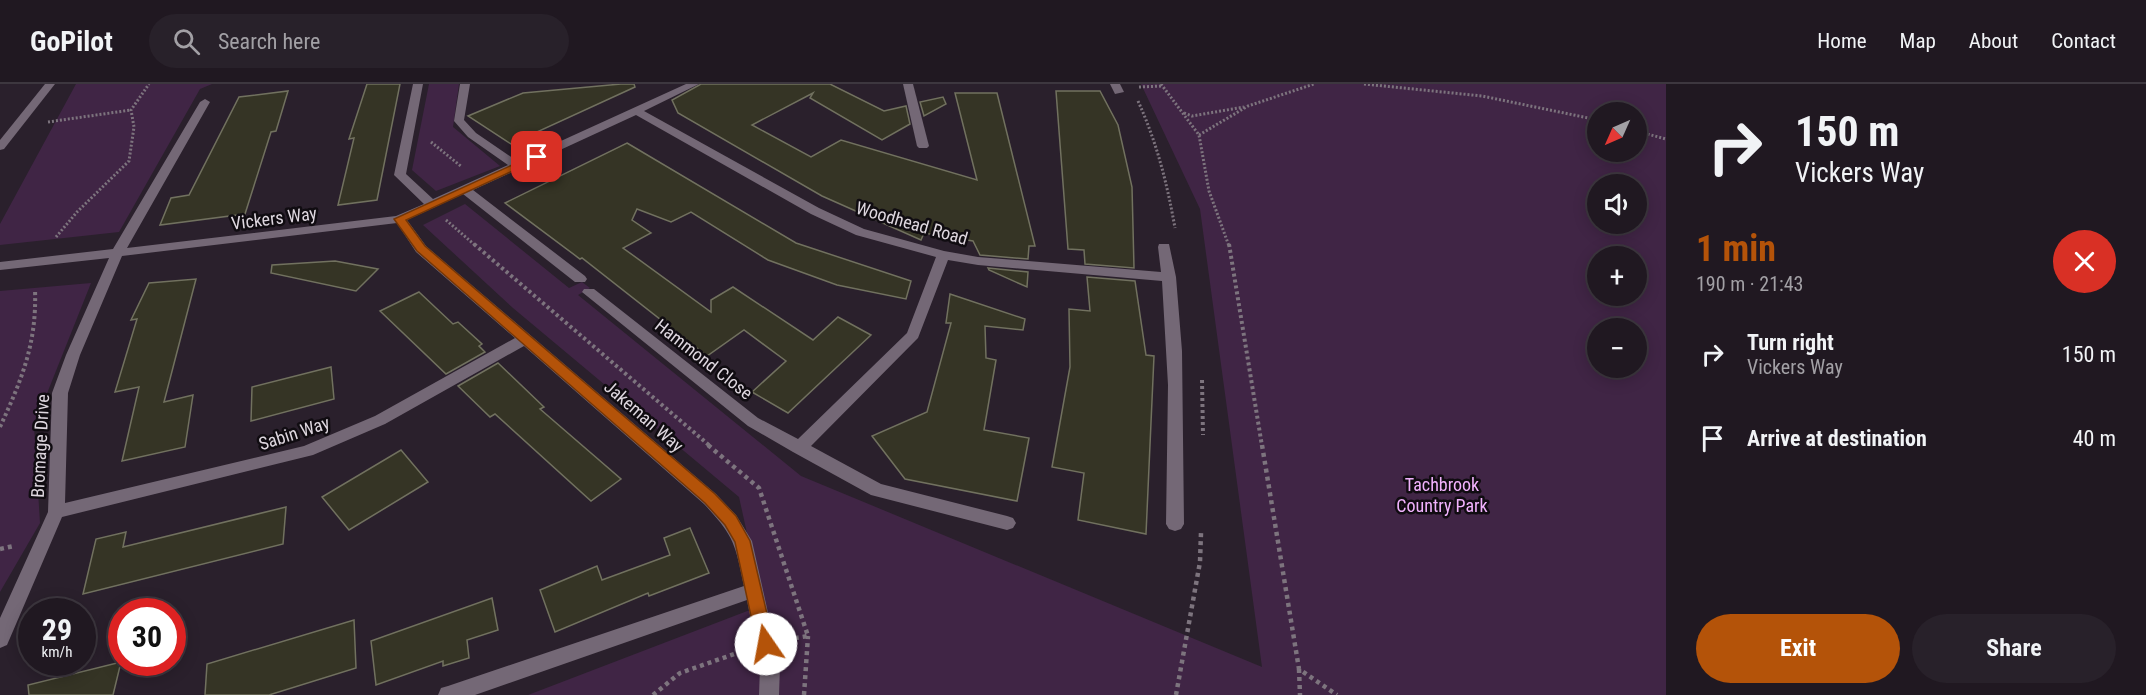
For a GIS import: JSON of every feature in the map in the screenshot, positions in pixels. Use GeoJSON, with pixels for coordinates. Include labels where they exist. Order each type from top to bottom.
{"type":"FeatureCollection","features":[{"type":"Feature","properties":{"kind":"street"},"geometry":{"type":"LineString","coordinates":[[2,142],[51,84]]}},
{"type":"Feature","properties":{"kind":"street"},"geometry":{"type":"LineString","coordinates":[[418,84],[400,175],[432,206]]}},
{"type":"Feature","properties":{"kind":"street"},"geometry":{"type":"LineString","coordinates":[[465,84],[459,121],[472,135],[518,166]]}},
{"type":"Feature","properties":{"kind":"street","name":"Vickers Way"},"geometry":{"type":"LineString","coordinates":[[0,266],[375,224],[400,219],[694,84]]}},
{"type":"Feature","properties":{"kind":"street"},"geometry":{"type":"LineString","coordinates":[[908,84],[923,146]]}},
{"type":"Feature","properties":{"kind":"street"},"geometry":{"type":"LineString","coordinates":[[117,254],[205,102]]}},
{"type":"Feature","properties":{"kind":"street","name":"Woodhead Road"},"geometry":{"type":"LineString","coordinates":[[637,111],[815,211],[860,232],[943,255],[978,261],[1169,277]]}},
{"type":"Feature","properties":{"kind":"street","name":"Hammond Close"},"geometry":{"type":"LineString","coordinates":[[465,190],[753,422],[877,490],[1007,523]]}},
{"type":"Feature","properties":{"kind":"street","name":"Jakeman Way"},"geometry":{"type":"LineString","coordinates":[[400,219],[421,249],[710,499],[730,520],[742,541],[754,590],[770,666],[769,695]]}},
{"type":"Feature","properties":{"kind":"street"},"geometry":{"type":"LineString","coordinates":[[1164,247],[1173,312],[1177,404],[1175,524]]}},
{"type":"Feature","properties":{"kind":"street","name":"Bromage Drive"},"geometry":{"type":"LineString","coordinates":[[0,639],[56,512],[60,393],[73,355],[117,254]]}},
{"type":"Feature","properties":{"kind":"street"},"geometry":{"type":"LineString","coordinates":[[799,448],[913,335],[943,255]]}},
{"type":"Feature","properties":{"kind":"street","name":"Sabin Way"},"geometry":{"type":"LineString","coordinates":[[56,512],[307,451],[380,420],[524,340]]}},
{"type":"Feature","properties":{"kind":"street"},"geometry":{"type":"LineString","coordinates":[[448,695],[754,590]]}},
{"type":"Feature","properties":{"kind":"path"},"geometry":{"type":"LineString","coordinates":[[56,237],[77,212],[129,161],[135,128],[131,110],[149,84]]}},
{"type":"Feature","properties":{"kind":"path"},"geometry":{"type":"LineString","coordinates":[[1182,113],[1192,116],[1248,106],[1314,84]]}},
{"type":"Feature","properties":{"kind":"path"},"geometry":{"type":"LineString","coordinates":[[1364,84],[1427,88],[1558,109],[1587,117]]}},
{"type":"Feature","properties":{"kind":"path"},"geometry":{"type":"LineString","coordinates":[[1132,87],[1161,85],[1199,135],[1209,191],[1228,237],[1299,669],[1299,695]]}},
{"type":"Feature","properties":{"kind":"path"},"geometry":{"type":"LineString","coordinates":[[1199,135],[1248,106]]}},
{"type":"Feature","properties":{"kind":"path"},"geometry":{"type":"LineString","coordinates":[[18,125],[131,110]]}},
{"type":"Feature","properties":{"kind":"path"},"geometry":{"type":"LineString","coordinates":[[1647,134],[1666,139]]}},
{"type":"Feature","properties":{"kind":"path"},"geometry":{"type":"LineString","coordinates":[[0,427],[19,386],[36,324],[35,289]]}},
{"type":"Feature","properties":{"kind":"path"},"geometry":{"type":"LineString","coordinates":[[804,695],[808,636]]}},
{"type":"Feature","properties":{"kind":"path"},"geometry":{"type":"LineString","coordinates":[[1299,669],[1337,695]]}},
{"type":"Feature","properties":{"kind":"green space"},"geometry":{"type":"Polygon","coordinates":[[[76,84],[212,84],[200,89],[119,232],[0,245],[0,224],[76,84]]]}},
{"type":"Feature","properties":{"kind":"green space"},"geometry":{"type":"Polygon","coordinates":[[[429,84],[459,84],[453,127],[500,166],[436,191],[412,170],[429,84]]]}},
{"type":"Feature","properties":{"kind":"green space","name":"Tachbrook Country Park"},"geometry":{"type":"Polygon","coordinates":[[[1141,84],[1666,84],[1666,695],[528,695],[763,605],[739,497],[513,308],[423,225],[465,204],[569,288],[582,282],[590,288],[578,295],[801,476],[1262,667],[1200,209],[1141,84]]]}},
{"type":"Feature","properties":{"kind":"green space"},"geometry":{"type":"Polygon","coordinates":[[[91,283],[34,426],[40,523],[0,592],[0,291],[91,283]]]}},
{"type":"Feature","properties":{"kind":"building"},"geometry":{"type":"Polygon","coordinates":[[[367,84],[400,84],[377,200],[338,205],[354,138],[349,139],[367,84]]]}},
{"type":"Feature","properties":{"kind":"building"},"geometry":{"type":"Polygon","coordinates":[[[634,84],[635,87],[511,144],[468,116],[523,93],[634,84]]]}},
{"type":"Feature","properties":{"kind":"building"},"geometry":{"type":"Polygon","coordinates":[[[701,84],[830,84],[884,111],[906,106],[910,124],[882,140],[810,98],[813,93],[752,125],[811,157],[841,140],[977,180],[955,93],[997,93],[1035,246],[1029,246],[1028,259],[980,255],[973,241],[924,233],[921,240],[822,196],[678,113],[672,100],[701,84]]]}},
{"type":"Feature","properties":{"kind":"building"},"geometry":{"type":"Polygon","coordinates":[[[288,91],[276,131],[271,132],[245,214],[160,225],[171,198],[189,195],[239,97],[288,91]]]}},
{"type":"Feature","properties":{"kind":"building"},"geometry":{"type":"Polygon","coordinates":[[[1056,91],[1100,91],[1118,125],[1132,187],[1134,268],[1085,264],[1084,250],[1068,249],[1056,91]]]}},
{"type":"Feature","properties":{"kind":"building"},"geometry":{"type":"Polygon","coordinates":[[[943,97],[946,104],[924,116],[920,102],[943,97]]]}},
{"type":"Feature","properties":{"kind":"building"},"geometry":{"type":"Polygon","coordinates":[[[627,143],[796,243],[911,281],[906,299],[837,285],[768,260],[691,212],[671,222],[637,209],[632,220],[651,233],[623,248],[711,312],[711,300],[733,287],[813,340],[838,317],[871,335],[788,413],[752,392],[786,361],[744,330],[707,356],[582,258],[580,259],[505,203],[627,143]]]}},
{"type":"Feature","properties":{"kind":"building"},"geometry":{"type":"Polygon","coordinates":[[[335,261],[378,269],[356,291],[271,273],[272,265],[335,261]]]}},
{"type":"Feature","properties":{"kind":"building"},"geometry":{"type":"Polygon","coordinates":[[[988,268],[1028,272],[1027,287],[989,270],[988,268]]]}},
{"type":"Feature","properties":{"kind":"building"},"geometry":{"type":"Polygon","coordinates":[[[1087,277],[1135,281],[1146,355],[1154,356],[1146,534],[1078,520],[1084,473],[1052,467],[1070,367],[1069,309],[1090,311],[1087,277]]]}},
{"type":"Feature","properties":{"kind":"building"},"geometry":{"type":"Polygon","coordinates":[[[196,279],[164,402],[193,395],[185,447],[122,461],[139,387],[115,392],[137,319],[131,320],[149,283],[196,279]]]}},
{"type":"Feature","properties":{"kind":"building"},"geometry":{"type":"Polygon","coordinates":[[[419,292],[453,324],[458,322],[482,344],[479,346],[485,352],[446,374],[380,311],[419,292]]]}},
{"type":"Feature","properties":{"kind":"building"},"geometry":{"type":"Polygon","coordinates":[[[950,294],[1025,319],[1023,330],[985,326],[986,358],[996,360],[984,430],[1029,438],[1017,501],[905,479],[872,436],[927,412],[951,323],[946,323],[950,294]]]}},
{"type":"Feature","properties":{"kind":"building"},"geometry":{"type":"Polygon","coordinates":[[[498,363],[544,407],[540,409],[621,479],[591,501],[495,414],[490,417],[458,386],[498,363]]]}},
{"type":"Feature","properties":{"kind":"building"},"geometry":{"type":"Polygon","coordinates":[[[331,367],[334,399],[251,421],[252,387],[331,367]]]}},
{"type":"Feature","properties":{"kind":"building"},"geometry":{"type":"Polygon","coordinates":[[[401,450],[428,482],[349,530],[322,497],[401,450]]]}},
{"type":"Feature","properties":{"kind":"building"},"geometry":{"type":"Polygon","coordinates":[[[286,507],[283,544],[83,594],[96,539],[126,532],[123,547],[286,507]]]}},
{"type":"Feature","properties":{"kind":"building"},"geometry":{"type":"Polygon","coordinates":[[[690,528],[709,573],[649,596],[648,593],[555,632],[540,590],[597,566],[602,580],[670,555],[664,538],[690,528]]]}},
{"type":"Feature","properties":{"kind":"building"},"geometry":{"type":"Polygon","coordinates":[[[492,598],[498,630],[467,640],[469,658],[443,666],[443,661],[376,685],[371,641],[492,598]]]}},
{"type":"Feature","properties":{"kind":"building"},"geometry":{"type":"Polygon","coordinates":[[[354,620],[356,668],[269,695],[205,695],[207,664],[354,620]]]}},
{"type":"Feature","properties":{"kind":"building"},"geometry":{"type":"Polygon","coordinates":[[[108,665],[108,676],[118,676],[113,695],[29,695],[28,685],[64,676],[96,676],[96,668],[108,665]]]}},
{"type":"Feature","properties":{"kind":"route"},"geometry":{"type":"LineString","coordinates":[[537,157],[400,219],[408,234],[421,249],[710,499],[730,520],[742,541],[766,644]]}}]}
